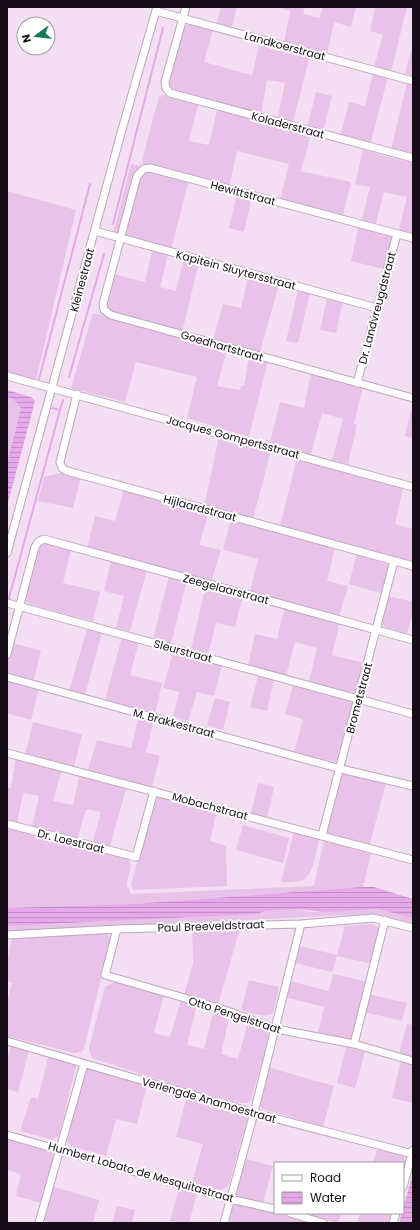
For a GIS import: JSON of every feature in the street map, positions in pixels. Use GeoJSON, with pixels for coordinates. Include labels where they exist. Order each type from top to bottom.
{"type":"FeatureCollection","features":[{"type":"Feature","properties":{"kind":"street"},"geometry":{"type":"LineString","coordinates":[[183,19],[186,7]]}},
{"type":"Feature","properties":{"kind":"street","name":"Landkoerstraat"},"geometry":{"type":"LineString","coordinates":[[157,9],[183,19],[413,81]]}},
{"type":"Feature","properties":{"kind":"street","name":"Kleinestraat"},"geometry":{"type":"LineString","coordinates":[[7,553],[95,232],[120,133],[157,9]]}},
{"type":"Feature","properties":{"kind":"street","name":"Koladerstraat"},"geometry":{"type":"LineString","coordinates":[[183,19],[165,82],[166,88],[170,93],[413,158]]}},
{"type":"Feature","properties":{"kind":"street","name":"Hewittstraat"},"geometry":{"type":"LineString","coordinates":[[122,238],[137,176],[139,172],[150,168],[413,238]]}},
{"type":"Feature","properties":{"kind":"street","name":"Kapitein Sluytersstraat"},"geometry":{"type":"LineString","coordinates":[[95,232],[122,238],[377,308]]}},
{"type":"Feature","properties":{"kind":"street","name":"Dr. Landvreugdstraat"},"geometry":{"type":"LineString","coordinates":[[357,383],[397,234]]}},
{"type":"Feature","properties":{"kind":"street","name":"Goedhartstraat"},"geometry":{"type":"LineString","coordinates":[[122,238],[104,304],[104,310],[111,315],[413,398]]}},
{"type":"Feature","properties":{"kind":"street","name":"Jacques Gompertsstraat"},"geometry":{"type":"LineString","coordinates":[[7,376],[413,487]]}},
{"type":"Feature","properties":{"kind":"street","name":"Hijlaardstraat"},"geometry":{"type":"LineString","coordinates":[[77,394],[60,462],[62,468],[67,471],[413,566]]}},
{"type":"Feature","properties":{"kind":"street","name":"Zeegelaarstraat"},"geometry":{"type":"LineString","coordinates":[[20,606],[35,547],[38,542],[44,539],[413,640]]}},
{"type":"Feature","properties":{"kind":"street","name":"Brometstraat"},"geometry":{"type":"LineString","coordinates":[[322,835],[341,768],[394,561]]}},
{"type":"Feature","properties":{"kind":"street","name":"Sleurstraat"},"geometry":{"type":"LineString","coordinates":[[7,603],[413,714]]}},
{"type":"Feature","properties":{"kind":"street"},"geometry":{"type":"LineString","coordinates":[[7,654],[20,606]]}},
{"type":"Feature","properties":{"kind":"street","name":"M. Brakkestraat"},"geometry":{"type":"LineString","coordinates":[[7,677],[341,768],[413,786]]}},
{"type":"Feature","properties":{"kind":"street","name":"Mobachstraat"},"geometry":{"type":"LineString","coordinates":[[7,753],[413,860]]}},
{"type":"Feature","properties":{"kind":"street","name":"Dr. Loestraat"},"geometry":{"type":"LineString","coordinates":[[7,824],[136,858],[154,791]]}},
{"type":"Feature","properties":{"kind":"street","name":"Paul Breeveldstraat"},"geometry":{"type":"LineString","coordinates":[[7,935],[117,929],[301,924],[373,918],[413,928]]}},
{"type":"Feature","properties":{"kind":"street"},"geometry":{"type":"LineString","coordinates":[[354,1044],[385,920]]}},
{"type":"Feature","properties":{"kind":"street"},"geometry":{"type":"LineString","coordinates":[[224,1223],[276,1029],[301,924]]}},
{"type":"Feature","properties":{"kind":"street","name":"Otto Pengelstraat"},"geometry":{"type":"LineString","coordinates":[[117,929],[105,975],[219,1008],[276,1029],[354,1044],[413,1061]]}},
{"type":"Feature","properties":{"kind":"street","name":"Verlengde Anamoestraat"},"geometry":{"type":"LineString","coordinates":[[7,1041],[254,1113],[413,1153]]}},
{"type":"Feature","properties":{"kind":"street"},"geometry":{"type":"LineString","coordinates":[[39,1223],[84,1064]]}},
{"type":"Feature","properties":{"kind":"street","name":"Humbert Lobato de Mesquitastraat"},"geometry":{"type":"LineString","coordinates":[[7,1135],[61,1149],[230,1199],[274,1209]]}},
{"type":"Feature","properties":{"kind":"street"},"geometry":{"type":"LineString","coordinates":[[404,1184],[413,1153]]}},
{"type":"Feature","properties":{"kind":"street"},"geometry":{"type":"LineString","coordinates":[[292,1214],[308,1221],[323,1223]]}},
{"type":"Feature","properties":{"kind":"shaded area"},"geometry":{"type":"Polygon","coordinates":[[[221,7],[237,7],[232,27],[216,24],[221,7]]]}},
{"type":"Feature","properties":{"kind":"shaded area"},"geometry":{"type":"Polygon","coordinates":[[[277,7],[305,7],[303,14],[319,18],[323,7],[356,7],[351,27],[334,22],[327,54],[284,43],[290,11],[277,7]]]}},
{"type":"Feature","properties":{"kind":"shaded area"},"geometry":{"type":"Polygon","coordinates":[[[375,7],[407,7],[391,72],[374,67],[383,35],[370,31],[375,7]]]}},
{"type":"Feature","properties":{"kind":"shaded area"},"geometry":{"type":"Polygon","coordinates":[[[192,24],[213,30],[204,62],[252,75],[260,43],[310,56],[292,125],[277,121],[285,83],[267,80],[261,116],[176,94],[169,89],[169,82],[184,28],[187,25],[192,24]]]}},
{"type":"Feature","properties":{"kind":"shaded area"},"geometry":{"type":"Polygon","coordinates":[[[413,45],[413,76],[405,73],[413,45]]]}},
{"type":"Feature","properties":{"kind":"shaded area"},"geometry":{"type":"Polygon","coordinates":[[[373,73],[388,77],[370,145],[340,137],[349,102],[365,106],[373,73]]]}},
{"type":"Feature","properties":{"kind":"shaded area"},"geometry":{"type":"Polygon","coordinates":[[[407,83],[413,84],[413,155],[391,149],[407,83]]]}},
{"type":"Feature","properties":{"kind":"shaded area"},"geometry":{"type":"Polygon","coordinates":[[[316,92],[332,96],[323,132],[307,128],[316,92]]]}},
{"type":"Feature","properties":{"kind":"shaded area"},"geometry":{"type":"Polygon","coordinates":[[[163,95],[198,105],[189,141],[209,145],[217,110],[311,135],[301,171],[351,182],[342,219],[280,200],[289,164],[237,151],[229,187],[143,164],[142,160],[159,97],[163,95]]]}},
{"type":"Feature","properties":{"kind":"shaded area"},"geometry":{"type":"Polygon","coordinates":[[[363,150],[413,163],[413,237],[398,233],[407,197],[384,192],[375,227],[361,223],[370,187],[355,184],[363,150]]]}},
{"type":"Feature","properties":{"kind":"shaded area"},"geometry":{"type":"Polygon","coordinates":[[[131,164],[189,180],[171,249],[113,233],[131,164]]]}},
{"type":"Feature","properties":{"kind":"shaded area"},"geometry":{"type":"Polygon","coordinates":[[[7,191],[76,210],[36,380],[7,372],[7,191]]]}},
{"type":"Feature","properties":{"kind":"shaded area"},"geometry":{"type":"Polygon","coordinates":[[[237,193],[252,197],[244,232],[229,228],[237,193]]]}},
{"type":"Feature","properties":{"kind":"shaded area"},"geometry":{"type":"Polygon","coordinates":[[[359,225],[389,233],[393,238],[384,269],[351,261],[359,225]]]}},
{"type":"Feature","properties":{"kind":"shaded area"},"geometry":{"type":"Polygon","coordinates":[[[152,251],[168,255],[160,287],[176,291],[184,258],[199,263],[182,332],[112,313],[106,306],[114,274],[145,282],[152,251]]]}},
{"type":"Feature","properties":{"kind":"shaded area"},"geometry":{"type":"Polygon","coordinates":[[[248,277],[279,284],[260,352],[213,340],[223,304],[241,308],[248,277]]]}},
{"type":"Feature","properties":{"kind":"shaded area"},"geometry":{"type":"Polygon","coordinates":[[[298,290],[310,293],[298,343],[286,341],[298,290]]]}},
{"type":"Feature","properties":{"kind":"shaded area"},"geometry":{"type":"Polygon","coordinates":[[[327,298],[343,301],[336,333],[320,330],[327,298]]]}},
{"type":"Feature","properties":{"kind":"shaded area"},"geometry":{"type":"Polygon","coordinates":[[[93,313],[227,350],[217,386],[240,390],[241,386],[244,386],[249,357],[268,361],[249,437],[187,418],[197,377],[136,362],[125,402],[71,388],[93,313]]]}},
{"type":"Feature","properties":{"kind":"shaded area"},"geometry":{"type":"Polygon","coordinates":[[[311,373],[363,387],[354,424],[357,425],[348,464],[332,460],[343,419],[322,413],[311,454],[270,443],[280,402],[304,408],[311,373]]]}},
{"type":"Feature","properties":{"kind":"shaded area"},"geometry":{"type":"Polygon","coordinates":[[[7,397],[13,399],[21,408],[7,463],[7,397]]]}},
{"type":"Feature","properties":{"kind":"shaded area"},"geometry":{"type":"Polygon","coordinates":[[[413,403],[413,438],[405,436],[413,403]]]}},
{"type":"Feature","properties":{"kind":"shaded area"},"geometry":{"type":"Polygon","coordinates":[[[219,437],[271,450],[253,519],[204,506],[219,437]]]}},
{"type":"Feature","properties":{"kind":"shaded area"},"geometry":{"type":"Polygon","coordinates":[[[297,458],[403,488],[395,524],[413,529],[413,563],[280,526],[297,458]]]}},
{"type":"Feature","properties":{"kind":"shaded area"},"geometry":{"type":"Polygon","coordinates":[[[64,472],[81,477],[73,508],[38,501],[44,477],[64,472]]]}},
{"type":"Feature","properties":{"kind":"shaded area"},"geometry":{"type":"Polygon","coordinates":[[[124,489],[209,512],[199,545],[221,550],[211,582],[87,548],[95,516],[115,521],[124,489]]]}},
{"type":"Feature","properties":{"kind":"shaded area"},"geometry":{"type":"Polygon","coordinates":[[[231,518],[335,547],[327,581],[348,586],[339,616],[250,592],[258,559],[223,550],[231,518]]]}},
{"type":"Feature","properties":{"kind":"shaded area"},"geometry":{"type":"Polygon","coordinates":[[[47,542],[71,549],[63,583],[100,592],[93,621],[31,605],[25,601],[38,548],[47,542]]]}},
{"type":"Feature","properties":{"kind":"shaded area"},"geometry":{"type":"Polygon","coordinates":[[[357,553],[386,561],[390,569],[383,594],[349,584],[357,553]]]}},
{"type":"Feature","properties":{"kind":"shaded area"},"geometry":{"type":"Polygon","coordinates":[[[111,561],[147,570],[130,631],[116,628],[124,596],[104,591],[111,561]]]}},
{"type":"Feature","properties":{"kind":"shaded area"},"geometry":{"type":"Polygon","coordinates":[[[169,576],[187,580],[171,644],[153,639],[169,576]]]}},
{"type":"Feature","properties":{"kind":"shaded area"},"geometry":{"type":"Polygon","coordinates":[[[206,586],[243,596],[235,627],[216,623],[208,654],[191,649],[206,586]]]}},
{"type":"Feature","properties":{"kind":"shaded area"},"geometry":{"type":"Polygon","coordinates":[[[388,596],[413,602],[413,612],[407,634],[382,626],[388,596]]]}},
{"type":"Feature","properties":{"kind":"shaded area"},"geometry":{"type":"Polygon","coordinates":[[[285,607],[340,622],[332,655],[364,663],[358,686],[355,691],[349,692],[309,681],[317,648],[295,642],[286,676],[248,665],[255,634],[277,639],[285,607]]]}},
{"type":"Feature","properties":{"kind":"shaded area"},"geometry":{"type":"Polygon","coordinates":[[[87,629],[102,633],[85,695],[69,691],[87,629]]]}},
{"type":"Feature","properties":{"kind":"shaded area"},"geometry":{"type":"Polygon","coordinates":[[[122,637],[139,641],[130,675],[162,683],[155,714],[105,701],[122,637]]]}},
{"type":"Feature","properties":{"kind":"shaded area"},"geometry":{"type":"Polygon","coordinates":[[[13,643],[41,651],[33,682],[9,674],[7,671],[7,663],[13,643]]]}},
{"type":"Feature","properties":{"kind":"shaded area"},"geometry":{"type":"Polygon","coordinates":[[[173,652],[222,665],[214,696],[197,692],[188,721],[173,717],[179,692],[163,688],[173,652]]]}},
{"type":"Feature","properties":{"kind":"shaded area"},"geometry":{"type":"Polygon","coordinates":[[[258,676],[274,679],[267,711],[250,707],[258,676]]]}},
{"type":"Feature","properties":{"kind":"shaded area"},"geometry":{"type":"Polygon","coordinates":[[[7,679],[39,689],[31,720],[7,713],[7,679]]]}},
{"type":"Feature","properties":{"kind":"shaded area"},"geometry":{"type":"Polygon","coordinates":[[[293,685],[350,700],[353,703],[341,757],[336,762],[294,752],[303,719],[285,714],[293,685]]]}},
{"type":"Feature","properties":{"kind":"shaded area"},"geometry":{"type":"Polygon","coordinates":[[[215,698],[230,702],[223,730],[207,725],[215,698]]]}},
{"type":"Feature","properties":{"kind":"shaded area"},"geometry":{"type":"Polygon","coordinates":[[[139,716],[154,720],[146,752],[160,756],[152,787],[88,770],[97,740],[131,748],[139,716]]]}},
{"type":"Feature","properties":{"kind":"shaded area"},"geometry":{"type":"Polygon","coordinates":[[[33,722],[82,734],[74,767],[25,755],[33,722]]]}},
{"type":"Feature","properties":{"kind":"shaded area"},"geometry":{"type":"Polygon","coordinates":[[[16,757],[62,769],[53,801],[73,805],[80,773],[127,786],[109,849],[92,844],[101,812],[86,809],[77,840],[32,827],[39,796],[23,793],[17,823],[7,821],[7,788],[11,788],[16,757]]]}},
{"type":"Feature","properties":{"kind":"shaded area"},"geometry":{"type":"Polygon","coordinates":[[[342,773],[386,783],[369,847],[328,834],[327,829],[342,773]]]}},
{"type":"Feature","properties":{"kind":"shaded area"},"geometry":{"type":"Polygon","coordinates":[[[258,783],[274,787],[267,818],[251,814],[258,783]]]}},
{"type":"Feature","properties":{"kind":"shaded area"},"geometry":{"type":"Polygon","coordinates":[[[160,794],[217,811],[210,841],[226,846],[227,886],[133,890],[131,885],[154,802],[160,794]]]}},
{"type":"Feature","properties":{"kind":"shaded area"},"geometry":{"type":"Polygon","coordinates":[[[243,825],[289,838],[283,863],[236,850],[243,825]]]}},
{"type":"Feature","properties":{"kind":"shaded area"},"geometry":{"type":"Polygon","coordinates":[[[7,826],[128,858],[130,868],[127,885],[131,894],[314,886],[324,840],[329,839],[371,854],[363,887],[133,904],[7,908],[7,826]]]}},
{"type":"Feature","properties":{"kind":"shaded area"},"geometry":{"type":"Polygon","coordinates":[[[294,831],[319,838],[316,856],[309,875],[305,879],[301,881],[281,882],[294,831]]]}},
{"type":"Feature","properties":{"kind":"shaded area"},"geometry":{"type":"Polygon","coordinates":[[[296,909],[308,912],[378,909],[413,918],[413,924],[373,914],[7,931],[7,926],[258,914],[264,911],[296,909]]]}},
{"type":"Feature","properties":{"kind":"shaded area"},"geometry":{"type":"Polygon","coordinates":[[[371,924],[380,928],[373,964],[337,956],[332,972],[295,963],[299,946],[337,955],[345,926],[371,924]]]}},
{"type":"Feature","properties":{"kind":"shaded area"},"geometry":{"type":"Polygon","coordinates":[[[240,928],[218,1005],[184,995],[193,963],[192,929],[240,928]]]}},
{"type":"Feature","properties":{"kind":"shaded area"},"geometry":{"type":"Polygon","coordinates":[[[107,933],[111,937],[84,1049],[81,1052],[74,1053],[7,1036],[7,1002],[12,983],[7,981],[7,962],[12,938],[107,933]]]}},
{"type":"Feature","properties":{"kind":"shaded area"},"geometry":{"type":"Polygon","coordinates":[[[333,974],[368,982],[353,1037],[349,1041],[318,1033],[324,1007],[285,997],[289,981],[329,991],[333,974]]]}},
{"type":"Feature","properties":{"kind":"shaded area"},"geometry":{"type":"Polygon","coordinates":[[[249,980],[279,987],[273,1013],[269,1015],[262,1015],[241,1010],[249,980]]]}},
{"type":"Feature","properties":{"kind":"shaded area"},"geometry":{"type":"Polygon","coordinates":[[[116,982],[164,995],[154,1033],[170,1037],[181,1000],[197,1004],[187,1045],[204,1049],[214,1009],[230,1014],[221,1054],[238,1059],[248,1022],[266,1028],[269,1037],[251,1100],[247,1103],[237,1103],[174,1085],[92,1058],[89,1048],[105,987],[116,982]]]}},
{"type":"Feature","properties":{"kind":"shaded area"},"geometry":{"type":"Polygon","coordinates":[[[369,994],[407,1003],[402,1021],[364,1012],[369,994]]]}},
{"type":"Feature","properties":{"kind":"shaded area"},"geometry":{"type":"Polygon","coordinates":[[[407,1024],[413,1025],[413,1058],[399,1054],[407,1024]]]}},
{"type":"Feature","properties":{"kind":"shaded area"},"geometry":{"type":"Polygon","coordinates":[[[11,1045],[29,1050],[18,1092],[7,1089],[7,1061],[11,1045]]]}},
{"type":"Feature","properties":{"kind":"shaded area"},"geometry":{"type":"Polygon","coordinates":[[[346,1047],[365,1052],[355,1088],[337,1083],[346,1047]]]}},
{"type":"Feature","properties":{"kind":"shaded area"},"geometry":{"type":"Polygon","coordinates":[[[49,1054],[75,1063],[76,1066],[59,1136],[53,1140],[20,1131],[31,1097],[38,1099],[49,1054]]]}},
{"type":"Feature","properties":{"kind":"shaded area"},"geometry":{"type":"Polygon","coordinates":[[[401,1061],[413,1064],[413,1103],[392,1098],[401,1061]]]}},
{"type":"Feature","properties":{"kind":"shaded area"},"geometry":{"type":"Polygon","coordinates":[[[87,1066],[148,1082],[137,1124],[116,1119],[106,1156],[71,1146],[66,1139],[83,1070],[87,1066]]]}},
{"type":"Feature","properties":{"kind":"shaded area"},"geometry":{"type":"Polygon","coordinates":[[[267,1067],[334,1086],[323,1127],[262,1109],[259,1103],[267,1067]]]}},
{"type":"Feature","properties":{"kind":"shaded area"},"geometry":{"type":"Polygon","coordinates":[[[187,1096],[245,1113],[248,1117],[229,1184],[226,1188],[217,1190],[192,1183],[203,1144],[176,1137],[187,1096]]]}},
{"type":"Feature","properties":{"kind":"shaded area"},"geometry":{"type":"Polygon","coordinates":[[[7,1134],[56,1151],[41,1203],[16,1196],[21,1174],[7,1170],[7,1134]]]}},
{"type":"Feature","properties":{"kind":"shaded area"},"geometry":{"type":"Polygon","coordinates":[[[378,1146],[402,1153],[405,1160],[404,1163],[373,1162],[378,1146]]]}},
{"type":"Feature","properties":{"kind":"shaded area"},"geometry":{"type":"Polygon","coordinates":[[[243,1158],[273,1166],[263,1203],[236,1195],[243,1158]]]}},
{"type":"Feature","properties":{"kind":"shaded area"},"geometry":{"type":"Polygon","coordinates":[[[180,1185],[198,1190],[189,1223],[170,1221],[180,1185]]]}},
{"type":"Feature","properties":{"kind":"shaded area"},"geometry":{"type":"Polygon","coordinates":[[[51,1186],[99,1200],[93,1223],[50,1223],[44,1220],[43,1217],[51,1186]]]}},
{"type":"Feature","properties":{"kind":"shaded area"},"geometry":{"type":"Polygon","coordinates":[[[232,1202],[274,1209],[274,1214],[295,1215],[304,1223],[226,1223],[232,1202]]]}},
{"type":"Feature","properties":{"kind":"shaded area"},"geometry":{"type":"Polygon","coordinates":[[[117,1206],[135,1210],[132,1223],[112,1223],[117,1206]]]}},
{"type":"Feature","properties":{"kind":"shaded area"},"geometry":{"type":"Polygon","coordinates":[[[303,1214],[341,1214],[338,1223],[303,1214]]]}},
{"type":"Feature","properties":{"kind":"shaded area"},"geometry":{"type":"Polygon","coordinates":[[[360,1214],[391,1214],[389,1223],[357,1223],[360,1214]]]}},
{"type":"Feature","properties":{"kind":"water"},"geometry":{"type":"Polygon","coordinates":[[[7,390],[31,397],[35,401],[7,506],[7,463],[21,408],[13,399],[7,397],[7,390]]]}},
{"type":"Feature","properties":{"kind":"water"},"geometry":{"type":"Polygon","coordinates":[[[374,887],[413,899],[413,918],[378,909],[325,912],[296,909],[264,911],[258,914],[7,926],[7,908],[133,904],[374,887]]]}},
{"type":"Feature","properties":{"kind":"water"},"geometry":{"type":"Polygon","coordinates":[[[413,1173],[413,1223],[399,1223],[402,1214],[404,1214],[404,1205],[413,1173]]]}},
{"type":"Feature","properties":{"kind":"waterway"},"geometry":{"type":"LineString","coordinates":[[113,224],[163,28]]}},
{"type":"Feature","properties":{"kind":"waterway"},"geometry":{"type":"LineString","coordinates":[[39,379],[90,184]]}},
{"type":"Feature","properties":{"kind":"waterway"},"geometry":{"type":"LineString","coordinates":[[69,377],[104,254]]}},
{"type":"Feature","properties":{"kind":"waterway"},"geometry":{"type":"LineString","coordinates":[[60,410],[63,400]]}},
{"type":"Feature","properties":{"kind":"waterway"},"geometry":{"type":"LineString","coordinates":[[9,598],[60,410],[52,408]]}}]}
